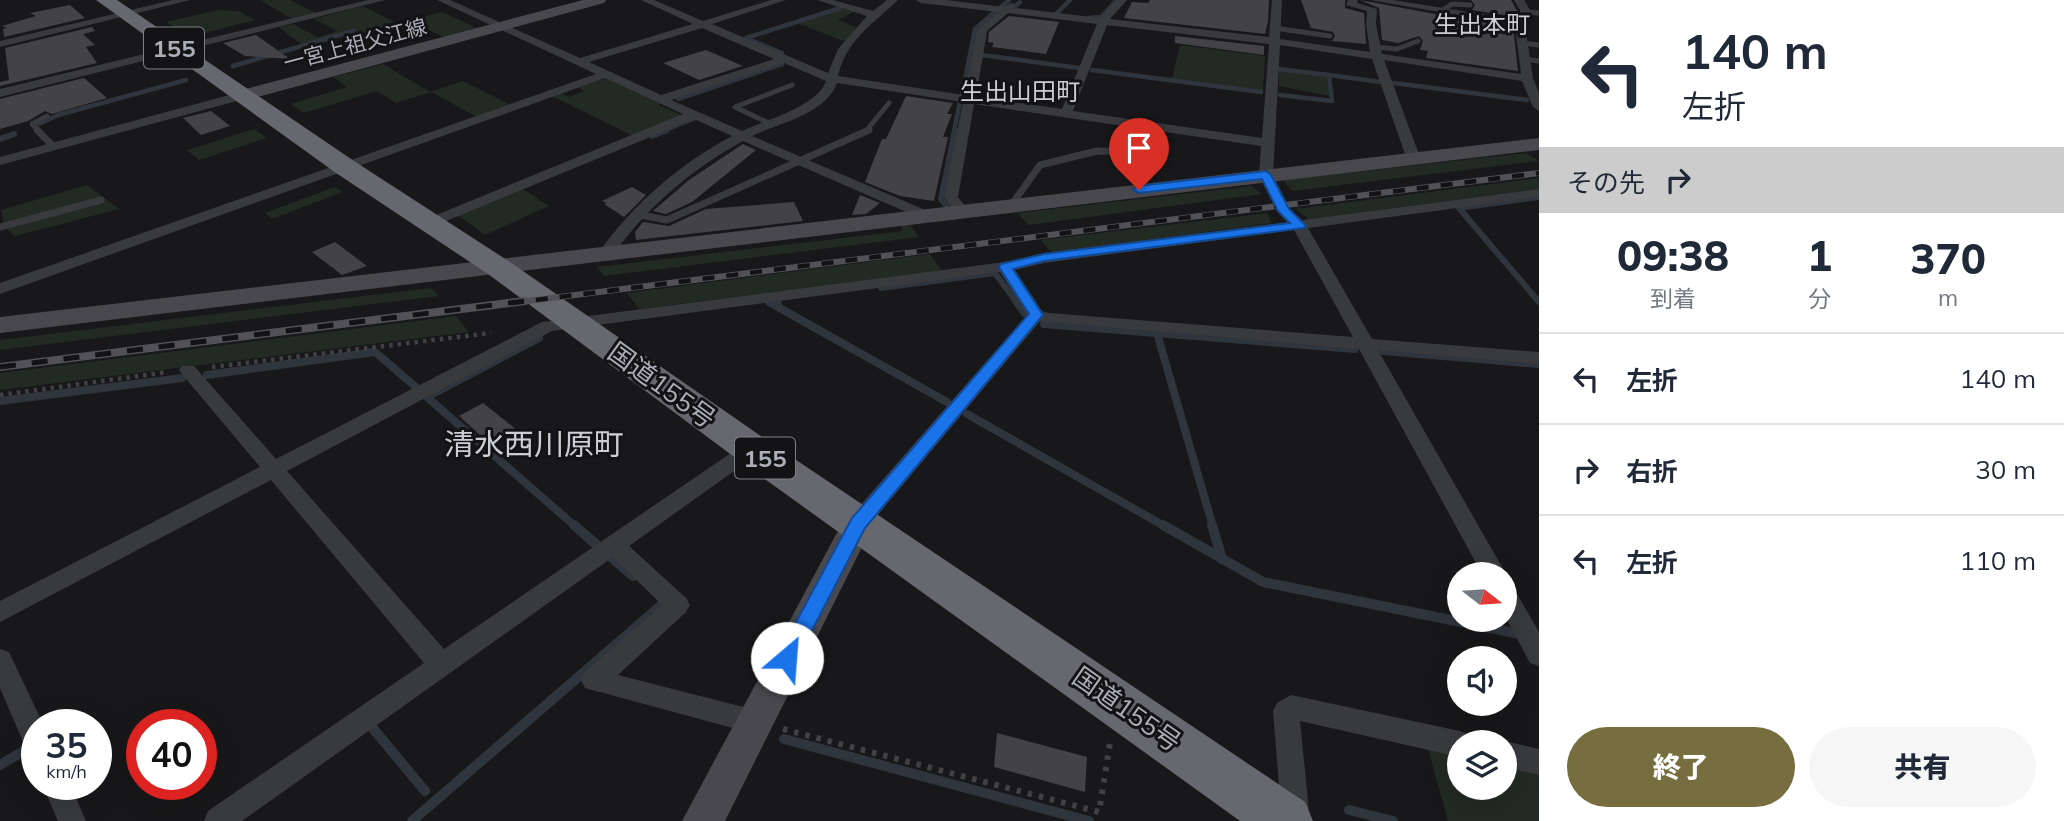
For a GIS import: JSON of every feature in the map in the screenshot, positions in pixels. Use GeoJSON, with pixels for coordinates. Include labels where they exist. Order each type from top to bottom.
{"type":"FeatureCollection","features":[{"type":"Feature","properties":{"kind":"highway","name":"国道155号"},"geometry":{"type":"LineString","coordinates":[[105,0],[345,167],[499,268],[751,449],[1286,821]]}},
{"type":"Feature","properties":{"kind":"street"},"geometry":{"type":"LineString","coordinates":[[0,44],[128,16],[185,0]]}},
{"type":"Feature","properties":{"kind":"street"},"geometry":{"type":"LineString","coordinates":[[0,93],[380,0]]}},
{"type":"Feature","properties":{"kind":"street"},"geometry":{"type":"LineString","coordinates":[[442,0],[742,136],[925,215]]}},
{"type":"Feature","properties":{"kind":"street","name":"一宮上祖父江線"},"geometry":{"type":"LineString","coordinates":[[244,95],[599,0]]}},
{"type":"Feature","properties":{"kind":"street"},"geometry":{"type":"LineString","coordinates":[[646,0],[832,79],[1267,143]]}},
{"type":"Feature","properties":{"kind":"street"},"geometry":{"type":"LineString","coordinates":[[579,62],[781,0]]}},
{"type":"Feature","properties":{"kind":"street"},"geometry":{"type":"LineString","coordinates":[[822,0],[873,14]]}},
{"type":"Feature","properties":{"kind":"street"},"geometry":{"type":"LineString","coordinates":[[605,255],[640,215],[691,165],[742,136],[824,96],[837,59],[873,14],[893,0]]}},
{"type":"Feature","properties":{"kind":"street"},"geometry":{"type":"LineString","coordinates":[[921,0],[1376,52],[1528,78]]}},
{"type":"Feature","properties":{"kind":"street"},"geometry":{"type":"LineString","coordinates":[[961,210],[951,197],[982,30],[1018,0]]}},
{"type":"Feature","properties":{"kind":"street"},"geometry":{"type":"LineString","coordinates":[[1066,114],[1103,21],[1122,0]]}},
{"type":"Feature","properties":{"kind":"street"},"geometry":{"type":"LineString","coordinates":[[1277,0],[1266,175],[1284,211],[1300,226],[1487,562]]}},
{"type":"Feature","properties":{"kind":"street"},"geometry":{"type":"LineString","coordinates":[[1353,0],[1351,5],[1371,9],[1368,23],[1376,52],[1413,158]]}},
{"type":"Feature","properties":{"kind":"street"},"geometry":{"type":"LineString","coordinates":[[1374,0],[1520,23],[1524,22],[1525,12],[1519,0]]}},
{"type":"Feature","properties":{"kind":"street"},"geometry":{"type":"LineString","coordinates":[[1520,23],[1528,78],[1539,107]]}},
{"type":"Feature","properties":{"kind":"street"},"geometry":{"type":"LineString","coordinates":[[661,99],[784,59]]}},
{"type":"Feature","properties":{"kind":"street"},"geometry":{"type":"LineString","coordinates":[[0,289],[606,74]]}},
{"type":"Feature","properties":{"kind":"street"},"geometry":{"type":"LineString","coordinates":[[0,161],[244,95]]}},
{"type":"Feature","properties":{"kind":"street"},"geometry":{"type":"LineString","coordinates":[[429,223],[694,114]]}},
{"type":"Feature","properties":{"kind":"street"},"geometry":{"type":"LineString","coordinates":[[0,325],[1539,144]]}},
{"type":"Feature","properties":{"kind":"street"},"geometry":{"type":"LineString","coordinates":[[0,612],[548,326],[1005,267],[1044,258],[1300,226],[1539,192]]}},
{"type":"Feature","properties":{"kind":"street"},"geometry":{"type":"LineString","coordinates":[[1005,267],[1036,315],[1049,318],[1539,358]]}},
{"type":"Feature","properties":{"kind":"street"},"geometry":{"type":"LineString","coordinates":[[703,821],[858,523],[1036,315]]}},
{"type":"Feature","properties":{"kind":"street"},"geometry":{"type":"LineString","coordinates":[[188,370],[442,665]]}},
{"type":"Feature","properties":{"kind":"street"},"geometry":{"type":"LineString","coordinates":[[218,821],[751,449]]}},
{"type":"Feature","properties":{"kind":"street"},"geometry":{"type":"LineString","coordinates":[[614,545],[678,605],[594,680],[755,722]]}},
{"type":"Feature","properties":{"kind":"street"},"geometry":{"type":"LineString","coordinates":[[1517,616],[1539,655]]}},
{"type":"Feature","properties":{"kind":"street"},"geometry":{"type":"LineString","coordinates":[[0,660],[22,709]]}},
{"type":"Feature","properties":{"kind":"street"},"geometry":{"type":"LineString","coordinates":[[1296,821],[1286,711],[1291,707],[1447,741]]}},
{"type":"Feature","properties":{"kind":"street"},"geometry":{"type":"LineString","coordinates":[[1517,757],[1539,762]]}},
{"type":"Feature","properties":{"kind":"street"},"geometry":{"type":"LineString","coordinates":[[63,800],[72,821]]}},
{"type":"Feature","properties":{"kind":"lane"},"geometry":{"type":"LineString","coordinates":[[1434,0],[1441,10],[1452,4],[1470,5]]}},
{"type":"Feature","properties":{"kind":"lane"},"geometry":{"type":"LineString","coordinates":[[1525,12],[1539,13]]}},
{"type":"Feature","properties":{"kind":"lane"},"geometry":{"type":"LineString","coordinates":[[1274,28],[1330,36]]}},
{"type":"Feature","properties":{"kind":"lane"},"geometry":{"type":"LineString","coordinates":[[1376,52],[1418,41]]}},
{"type":"Feature","properties":{"kind":"lane"},"geometry":{"type":"LineString","coordinates":[[1522,43],[1539,45]]}},
{"type":"Feature","properties":{"kind":"lane"},"geometry":{"type":"LineString","coordinates":[[1525,59],[1539,61]]}},
{"type":"Feature","properties":{"kind":"lane"},"geometry":{"type":"LineString","coordinates":[[769,123],[735,107],[792,85]]}},
{"type":"Feature","properties":{"kind":"lane"},"geometry":{"type":"LineString","coordinates":[[640,215],[667,220],[869,130],[889,103]]}},
{"type":"Feature","properties":{"kind":"lane"},"geometry":{"type":"LineString","coordinates":[[47,116],[32,124],[53,146]]}},
{"type":"Feature","properties":{"kind":"lane"},"geometry":{"type":"LineString","coordinates":[[19,124],[36,122]]}},
{"type":"Feature","properties":{"kind":"lane"},"geometry":{"type":"LineString","coordinates":[[1012,204],[1040,165],[1097,151],[1154,152]]}},
{"type":"Feature","properties":{"kind":"lane"},"geometry":{"type":"LineString","coordinates":[[0,227],[101,200]]}},
{"type":"Feature","properties":{"kind":"path"},"geometry":{"type":"LineString","coordinates":[[0,395],[492,333]]}},
{"type":"Feature","properties":{"kind":"path"},"geometry":{"type":"LineString","coordinates":[[755,722],[1099,812],[1111,735]]}},
{"type":"Feature","properties":{"kind":"shaded area"},"geometry":{"type":"Polygon","coordinates":[[[260,0],[290,0],[318,14],[294,20],[260,0]]]}},
{"type":"Feature","properties":{"kind":"shaded area"},"geometry":{"type":"Polygon","coordinates":[[[363,6],[398,24],[349,37],[342,34],[303,45],[278,27],[293,24],[318,37],[337,31],[314,19],[363,6]]]}},
{"type":"Feature","properties":{"kind":"shaded area"},"geometry":{"type":"Polygon","coordinates":[[[843,8],[855,11],[838,20],[858,28],[846,42],[797,23],[843,8]]]}},
{"type":"Feature","properties":{"kind":"shaded area"},"geometry":{"type":"Polygon","coordinates":[[[218,10],[238,11],[255,20],[189,37],[166,22],[218,10]]]}},
{"type":"Feature","properties":{"kind":"shaded area"},"geometry":{"type":"Polygon","coordinates":[[[442,12],[477,28],[443,37],[410,20],[442,12]]]}},
{"type":"Feature","properties":{"kind":"shaded area"},"geometry":{"type":"Polygon","coordinates":[[[1180,45],[1265,56],[1263,91],[1172,79],[1180,45]]]}},
{"type":"Feature","properties":{"kind":"shaded area"},"geometry":{"type":"Polygon","coordinates":[[[383,64],[430,92],[463,81],[511,105],[477,117],[431,92],[396,103],[377,91],[304,113],[291,104],[347,87],[333,77],[383,64]]]}},
{"type":"Feature","properties":{"kind":"shaded area"},"geometry":{"type":"Polygon","coordinates":[[[1279,70],[1327,76],[1330,96],[1279,86],[1279,70]]]}},
{"type":"Feature","properties":{"kind":"shaded area"},"geometry":{"type":"Polygon","coordinates":[[[607,78],[683,116],[633,136],[552,96],[561,93],[569,97],[584,91],[577,87],[607,78]]]}},
{"type":"Feature","properties":{"kind":"shaded area"},"geometry":{"type":"Polygon","coordinates":[[[254,129],[267,138],[199,160],[187,150],[254,129]]]}},
{"type":"Feature","properties":{"kind":"shaded area"},"geometry":{"type":"Polygon","coordinates":[[[1526,153],[1539,161],[1292,191],[1283,180],[1526,153]]]}},
{"type":"Feature","properties":{"kind":"shaded area"},"geometry":{"type":"Polygon","coordinates":[[[1539,178],[1539,189],[1309,219],[1295,209],[1539,178]]]}},
{"type":"Feature","properties":{"kind":"shaded area"},"geometry":{"type":"Polygon","coordinates":[[[87,185],[119,209],[15,236],[5,227],[1,210],[87,185]]]}},
{"type":"Feature","properties":{"kind":"shaded area"},"geometry":{"type":"Polygon","coordinates":[[[1251,186],[1262,194],[1028,225],[1018,213],[1251,186]]]}},
{"type":"Feature","properties":{"kind":"shaded area"},"geometry":{"type":"Polygon","coordinates":[[[335,187],[342,192],[272,219],[265,213],[335,187]]]}},
{"type":"Feature","properties":{"kind":"shaded area"},"geometry":{"type":"Polygon","coordinates":[[[521,188],[549,206],[485,235],[456,214],[521,188]]]}},
{"type":"Feature","properties":{"kind":"shaded area"},"geometry":{"type":"Polygon","coordinates":[[[1267,213],[1272,223],[1052,253],[1041,240],[1267,213]]]}},
{"type":"Feature","properties":{"kind":"shaded area"},"geometry":{"type":"Polygon","coordinates":[[[910,224],[919,237],[604,276],[597,267],[903,231],[900,225],[910,224]]]}},
{"type":"Feature","properties":{"kind":"shaded area"},"geometry":{"type":"Polygon","coordinates":[[[930,254],[942,271],[639,309],[627,293],[930,254]]]}},
{"type":"Feature","properties":{"kind":"shaded area"},"geometry":{"type":"Polygon","coordinates":[[[431,288],[439,296],[0,350],[0,340],[431,288]]]}},
{"type":"Feature","properties":{"kind":"shaded area"},"geometry":{"type":"Polygon","coordinates":[[[456,316],[469,332],[0,390],[0,373],[456,316]]]}},
{"type":"Feature","properties":{"kind":"shaded area"},"geometry":{"type":"Polygon","coordinates":[[[1427,745],[1447,749],[1447,800],[1517,800],[1517,765],[1539,770],[1539,821],[1448,821],[1427,745]]]}},
{"type":"Feature","properties":{"kind":"building"},"geometry":{"type":"Polygon","coordinates":[[[1150,0],[1269,0],[1265,34],[1124,18],[1132,2],[1148,3],[1150,0]]]}},
{"type":"Feature","properties":{"kind":"building"},"geometry":{"type":"Polygon","coordinates":[[[1301,0],[1345,0],[1345,8],[1364,13],[1366,44],[1332,41],[1335,36],[1333,32],[1311,28],[1301,0]]]}},
{"type":"Feature","properties":{"kind":"building"},"geometry":{"type":"Polygon","coordinates":[[[1360,0],[1440,17],[1444,15],[1513,27],[1518,71],[1426,58],[1428,51],[1420,50],[1423,41],[1419,36],[1398,43],[1382,40],[1379,8],[1360,0]]]}},
{"type":"Feature","properties":{"kind":"building"},"geometry":{"type":"Polygon","coordinates":[[[1471,0],[1511,0],[1517,17],[1472,10],[1475,5],[1471,0]]]}},
{"type":"Feature","properties":{"kind":"building"},"geometry":{"type":"Polygon","coordinates":[[[70,5],[85,18],[4,37],[3,29],[7,28],[2,26],[36,16],[30,13],[70,5]]]}},
{"type":"Feature","properties":{"kind":"building"},"geometry":{"type":"Polygon","coordinates":[[[1009,16],[1059,22],[1046,54],[992,47],[994,43],[988,42],[989,32],[1009,16]]]}},
{"type":"Feature","properties":{"kind":"building"},"geometry":{"type":"Polygon","coordinates":[[[92,27],[95,31],[83,34],[95,45],[86,47],[97,63],[0,86],[0,82],[9,80],[5,48],[92,27]]]}},
{"type":"Feature","properties":{"kind":"building"},"geometry":{"type":"Polygon","coordinates":[[[256,35],[290,59],[245,56],[223,43],[256,35]]]}},
{"type":"Feature","properties":{"kind":"building"},"geometry":{"type":"Polygon","coordinates":[[[1175,36],[1264,46],[1264,55],[1175,43],[1175,36]]]}},
{"type":"Feature","properties":{"kind":"building"},"geometry":{"type":"Polygon","coordinates":[[[706,50],[743,66],[699,80],[663,63],[706,50]]]}},
{"type":"Feature","properties":{"kind":"building"},"geometry":{"type":"Polygon","coordinates":[[[84,78],[107,98],[52,114],[45,111],[28,121],[0,129],[0,99],[84,78]]]}},
{"type":"Feature","properties":{"kind":"building"},"geometry":{"type":"Polygon","coordinates":[[[906,96],[953,103],[947,114],[952,114],[943,137],[948,137],[934,201],[900,196],[865,182],[882,139],[886,139],[906,96]]]}},
{"type":"Feature","properties":{"kind":"building"},"geometry":{"type":"Polygon","coordinates":[[[211,111],[230,126],[201,135],[183,118],[211,111]]]}},
{"type":"Feature","properties":{"kind":"building"},"geometry":{"type":"Polygon","coordinates":[[[743,144],[756,150],[692,202],[666,214],[653,211],[689,180],[743,144]]]}},
{"type":"Feature","properties":{"kind":"building"},"geometry":{"type":"Polygon","coordinates":[[[632,187],[646,195],[624,217],[602,201],[632,187]]]}},
{"type":"Feature","properties":{"kind":"building"},"geometry":{"type":"Polygon","coordinates":[[[860,195],[880,203],[866,214],[852,215],[860,195]]]}},
{"type":"Feature","properties":{"kind":"building"},"geometry":{"type":"Polygon","coordinates":[[[794,202],[803,221],[636,240],[635,232],[643,222],[669,226],[706,209],[794,202]]]}},
{"type":"Feature","properties":{"kind":"building"},"geometry":{"type":"Polygon","coordinates":[[[335,242],[367,266],[342,275],[312,252],[335,242]]]}},
{"type":"Feature","properties":{"kind":"building"},"geometry":{"type":"Polygon","coordinates":[[[483,403],[517,430],[492,446],[459,416],[483,403]]]}},
{"type":"Feature","properties":{"kind":"building"},"geometry":{"type":"Polygon","coordinates":[[[997,733],[1087,757],[1085,792],[994,767],[997,733]]]}},
{"type":"Feature","properties":{"kind":"waterway"},"geometry":{"type":"LineString","coordinates":[[1001,7],[1009,0]]}},
{"type":"Feature","properties":{"kind":"waterway"},"geometry":{"type":"LineString","coordinates":[[1056,14],[1070,0]]}},
{"type":"Feature","properties":{"kind":"waterway"},"geometry":{"type":"LineString","coordinates":[[1089,18],[1101,17],[1117,0]]}},
{"type":"Feature","properties":{"kind":"waterway"},"geometry":{"type":"LineString","coordinates":[[1013,8],[1020,2]]}},
{"type":"Feature","properties":{"kind":"waterway"},"geometry":{"type":"LineString","coordinates":[[782,53],[746,38],[840,8]]}},
{"type":"Feature","properties":{"kind":"waterway"},"geometry":{"type":"LineString","coordinates":[[962,95],[975,29],[996,11]]}},
{"type":"Feature","properties":{"kind":"waterway"},"geometry":{"type":"LineString","coordinates":[[233,66],[353,31]]}},
{"type":"Feature","properties":{"kind":"waterway"},"geometry":{"type":"LineString","coordinates":[[982,55],[1079,68]]}},
{"type":"Feature","properties":{"kind":"waterway"},"geometry":{"type":"LineString","coordinates":[[678,99],[782,64]]}},
{"type":"Feature","properties":{"kind":"waterway"},"geometry":{"type":"LineString","coordinates":[[1278,69],[1329,75]]}},
{"type":"Feature","properties":{"kind":"waterway"},"geometry":{"type":"LineString","coordinates":[[1092,70],[1261,92]]}},
{"type":"Feature","properties":{"kind":"waterway"},"geometry":{"type":"LineString","coordinates":[[1280,95],[1332,101],[1329,75]]}},
{"type":"Feature","properties":{"kind":"waterway"},"geometry":{"type":"LineString","coordinates":[[1329,75],[1381,82]]}},
{"type":"Feature","properties":{"kind":"waterway"},"geometry":{"type":"LineString","coordinates":[[39,124],[58,115],[186,80]]}},
{"type":"Feature","properties":{"kind":"waterway"},"geometry":{"type":"LineString","coordinates":[[1394,83],[1527,100]]}},
{"type":"Feature","properties":{"kind":"waterway"},"geometry":{"type":"LineString","coordinates":[[954,131],[960,102]]}},
{"type":"Feature","properties":{"kind":"waterway"},"geometry":{"type":"LineString","coordinates":[[663,131],[693,119]]}},
{"type":"Feature","properties":{"kind":"waterway"},"geometry":{"type":"LineString","coordinates":[[652,136],[667,130]]}},
{"type":"Feature","properties":{"kind":"waterway"},"geometry":{"type":"LineString","coordinates":[[947,206],[941,199],[955,130]]}},
{"type":"Feature","properties":{"kind":"waterway"},"geometry":{"type":"LineString","coordinates":[[0,139],[14,134]]}},
{"type":"Feature","properties":{"kind":"waterway"},"geometry":{"type":"LineString","coordinates":[[1539,197],[1459,208],[1539,302]]}},
{"type":"Feature","properties":{"kind":"waterway"},"geometry":{"type":"LineString","coordinates":[[881,288],[995,273],[1017,303]]}},
{"type":"Feature","properties":{"kind":"waterway"},"geometry":{"type":"LineString","coordinates":[[778,301],[771,303],[769,302],[778,301]]}},
{"type":"Feature","properties":{"kind":"waterway"},"geometry":{"type":"LineString","coordinates":[[1016,301],[1025,313]]}},
{"type":"Feature","properties":{"kind":"waterway"},"geometry":{"type":"LineString","coordinates":[[771,303],[947,402]]}},
{"type":"Feature","properties":{"kind":"waterway"},"geometry":{"type":"LineString","coordinates":[[1044,324],[1157,333]]}},
{"type":"Feature","properties":{"kind":"waterway"},"geometry":{"type":"LineString","coordinates":[[1157,333],[1355,349]]}},
{"type":"Feature","properties":{"kind":"waterway"},"geometry":{"type":"LineString","coordinates":[[1157,333],[1213,527]]}},
{"type":"Feature","properties":{"kind":"waterway"},"geometry":{"type":"LineString","coordinates":[[539,338],[427,397],[576,527]]}},
{"type":"Feature","properties":{"kind":"waterway"},"geometry":{"type":"LineString","coordinates":[[1383,351],[1539,364]]}},
{"type":"Feature","properties":{"kind":"waterway"},"geometry":{"type":"LineString","coordinates":[[207,375],[375,352],[417,388]]}},
{"type":"Feature","properties":{"kind":"waterway"},"geometry":{"type":"LineString","coordinates":[[0,401],[182,378]]}},
{"type":"Feature","properties":{"kind":"waterway"},"geometry":{"type":"LineString","coordinates":[[967,414],[1166,527]]}},
{"type":"Feature","properties":{"kind":"waterway"},"geometry":{"type":"LineString","coordinates":[[574,525],[598,546]]}},
{"type":"Feature","properties":{"kind":"waterway"},"geometry":{"type":"LineString","coordinates":[[1163,525],[1222,559]]}},
{"type":"Feature","properties":{"kind":"waterway"},"geometry":{"type":"LineString","coordinates":[[1212,525],[1222,559]]}},
{"type":"Feature","properties":{"kind":"waterway"},"geometry":{"type":"LineString","coordinates":[[611,557],[633,576]]}},
{"type":"Feature","properties":{"kind":"waterway"},"geometry":{"type":"LineString","coordinates":[[1222,559],[1263,582],[1515,633]]}},
{"type":"Feature","properties":{"kind":"waterway"},"geometry":{"type":"LineString","coordinates":[[412,821],[665,602],[662,600]]}},
{"type":"Feature","properties":{"kind":"waterway"},"geometry":{"type":"LineString","coordinates":[[371,726],[425,791]]}},
{"type":"Feature","properties":{"kind":"waterway"},"geometry":{"type":"LineString","coordinates":[[784,739],[1089,821]]}},
{"type":"Feature","properties":{"kind":"waterway"},"geometry":{"type":"LineString","coordinates":[[0,765],[21,753]]}},
{"type":"Feature","properties":{"kind":"waterway"},"geometry":{"type":"LineString","coordinates":[[1349,810],[1393,821]]}},
{"type":"Feature","properties":{"kind":"railway"},"geometry":{"type":"LineString","coordinates":[[512,303],[1539,173]]}},
{"type":"Feature","properties":{"kind":"railway"},"geometry":{"type":"LineString","coordinates":[[0,367],[525,301]]}},
{"type":"Feature","properties":{"kind":"district","name":"生出本町"},"geometry":{"type":"Point","coordinates":[1482,24]}},
{"type":"Feature","properties":{"kind":"district","name":"生出山田町"},"geometry":{"type":"Point","coordinates":[1020,91]}},
{"type":"Feature","properties":{"kind":"district","name":"清水西川原町"},"geometry":{"type":"Point","coordinates":[534,444]}},
{"type":"Feature","properties":{"kind":"route"},"geometry":{"type":"LineString","coordinates":[[787,658],[858,523],[1036,315],[1005,267],[1044,258],[1300,226],[1284,211],[1266,175],[1139,190]]}}]}
